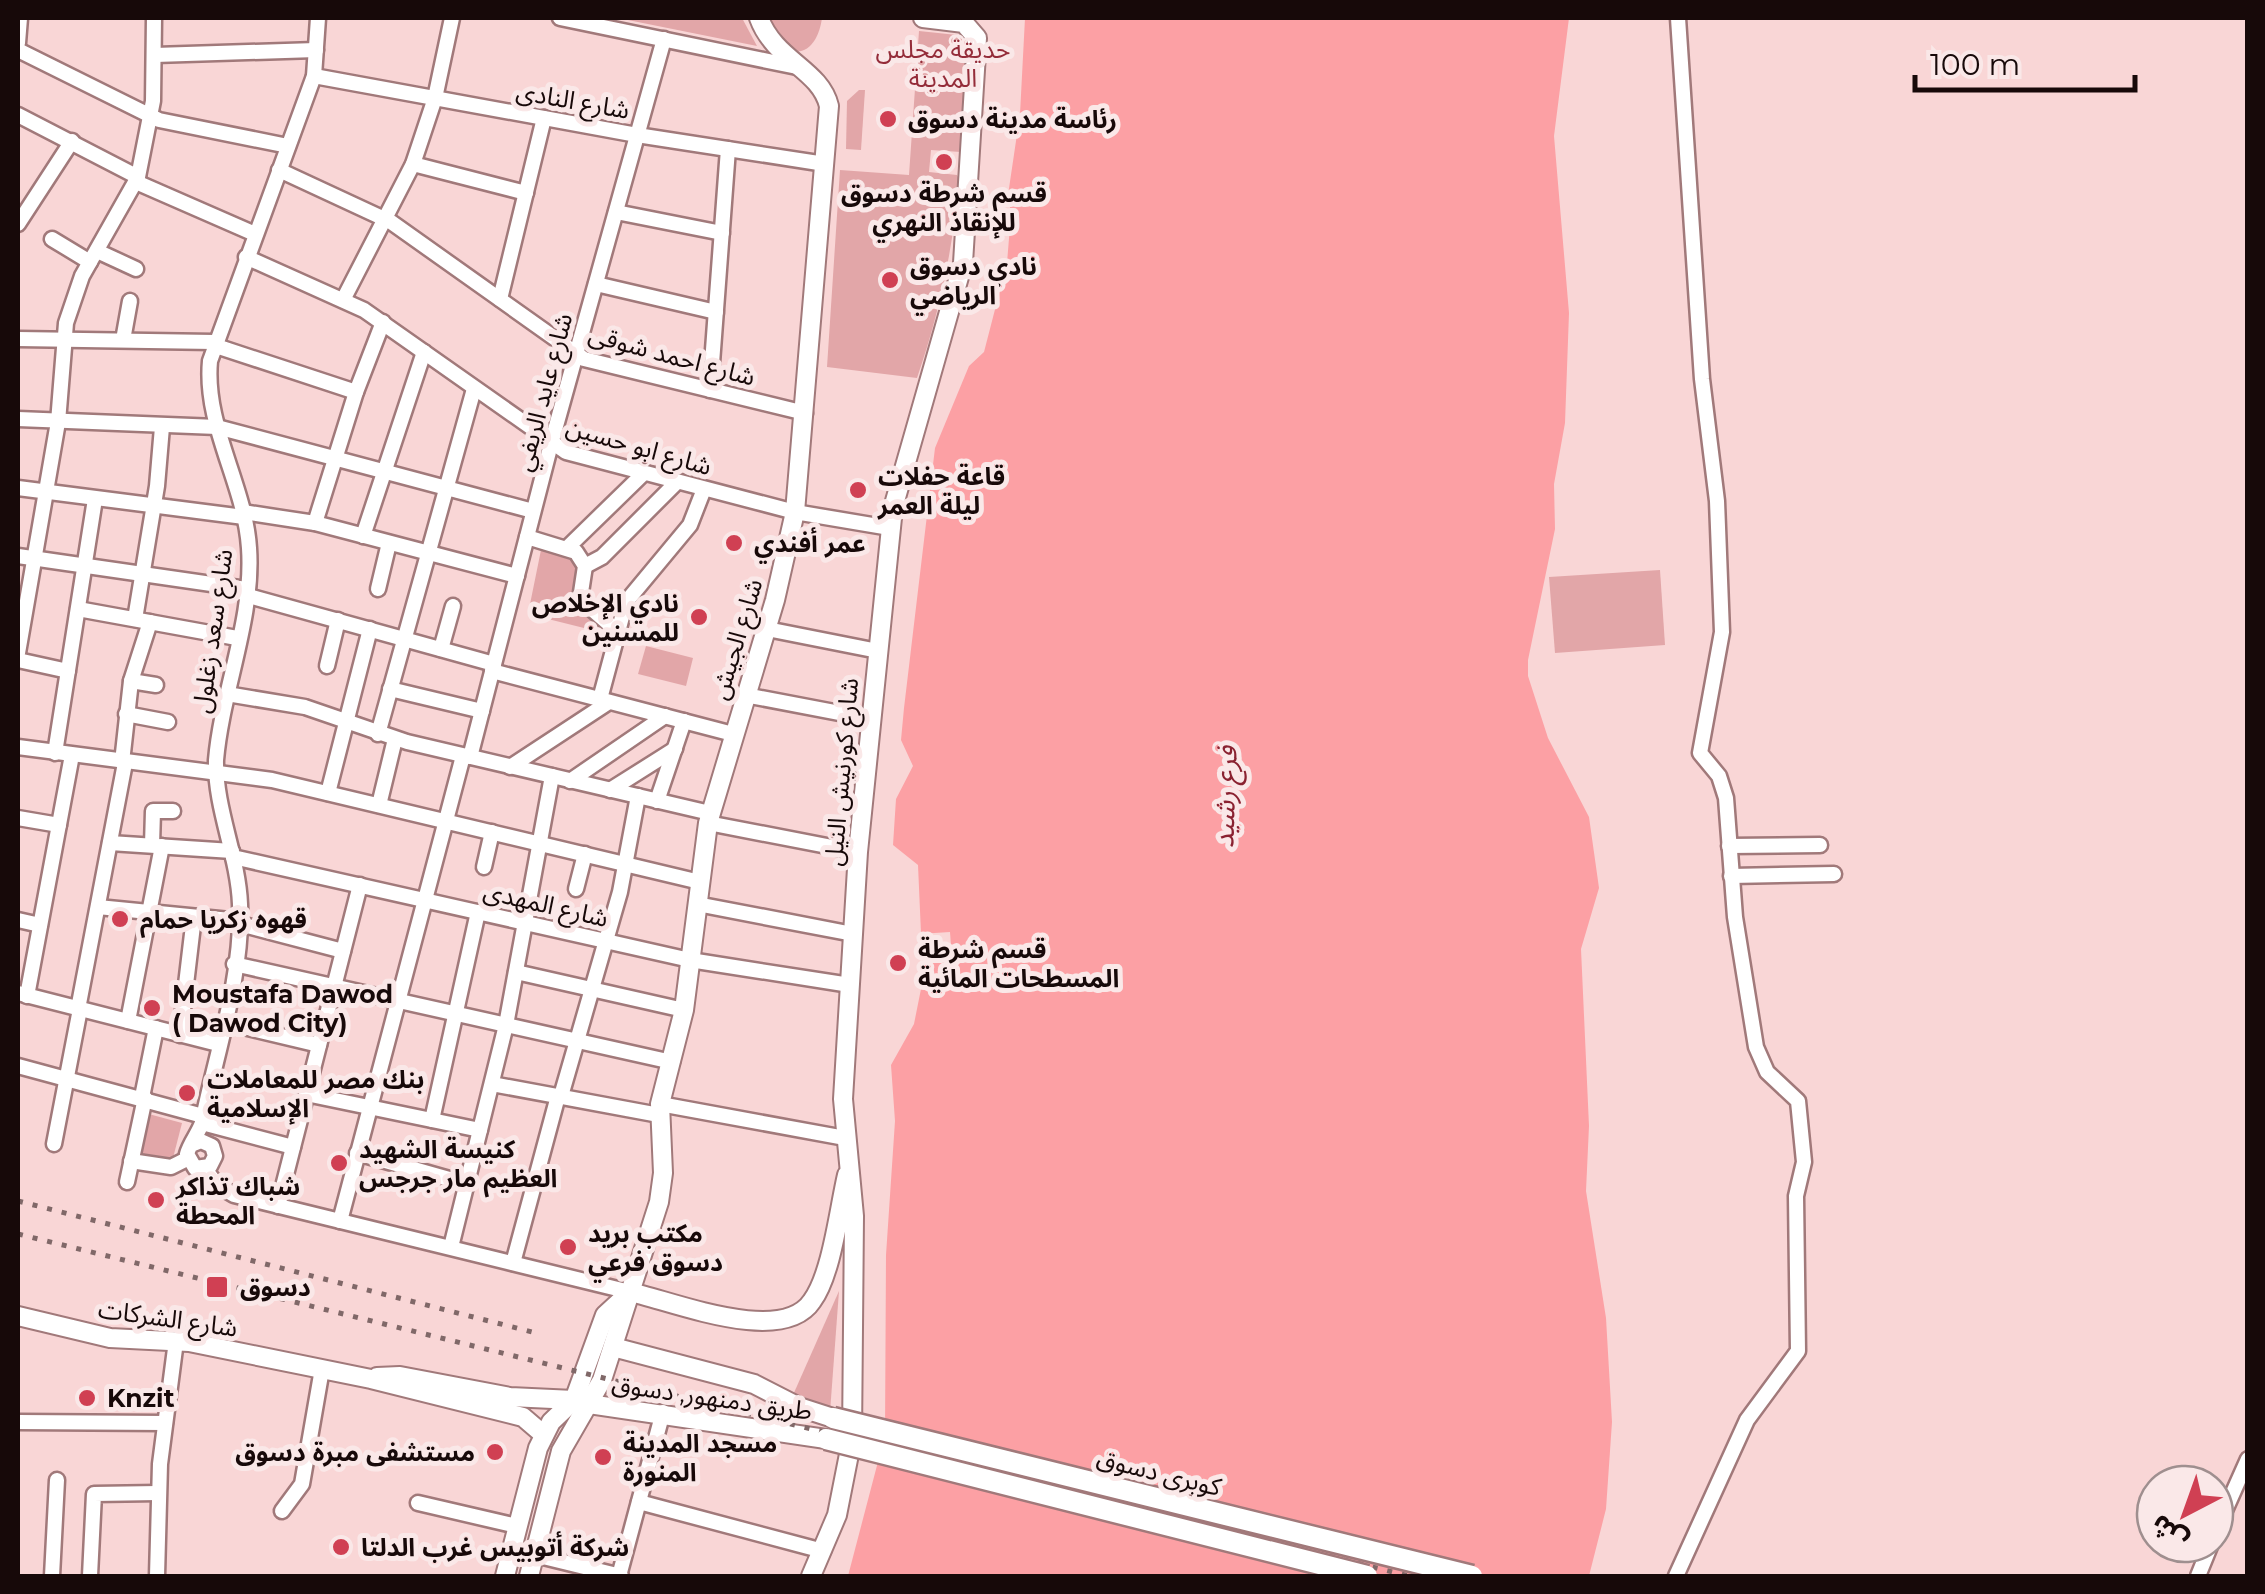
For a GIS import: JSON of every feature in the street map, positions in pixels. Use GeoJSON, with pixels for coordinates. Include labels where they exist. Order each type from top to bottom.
{"type":"FeatureCollection","features":[{"type":"Feature","properties":{"kind":"highway","name":"كوبرى دسوق"},"geometry":{"type":"LineString","coordinates":[[833,1418],[1472,1576]]}},
{"type":"Feature","properties":{"kind":"highway","name":"كوبرى دسوق"},"geometry":{"type":"LineString","coordinates":[[826,1439],[1367,1576]]}},
{"type":"Feature","properties":{"kind":"main road","name":"شارع الجيش"},"geometry":{"type":"LineString","coordinates":[[529,1576],[562,1451],[582,1402],[612,1347],[662,1189],[659,1110],[684,1010],[709,818],[767,629],[795,512],[825,164],[826,97],[818,82],[774,47],[759,18]]}},
{"type":"Feature","properties":{"kind":"main road","name":"شارع كورنيش النيل"},"geometry":{"type":"LineString","coordinates":[[812,1576],[842,1496],[852,1438],[854,1216],[842,1099],[858,852],[890,528],[901,466],[962,263],[978,48],[972,29],[964,23],[922,18]]}},
{"type":"Feature","properties":{"kind":"main road"},"geometry":{"type":"LineString","coordinates":[[630,1292],[773,1324],[802,1312],[820,1286],[850,1163]]}},
{"type":"Feature","properties":{"kind":"main road","name":"شارع الجيش"},"geometry":{"type":"LineString","coordinates":[[505,1576],[544,1435],[582,1402],[601,1322],[630,1292]]}},
{"type":"Feature","properties":{"kind":"main road","name":"شارع الشركات"},"geometry":{"type":"LineString","coordinates":[[18,1316],[128,1341],[176,1341],[370,1379],[523,1417],[544,1435]]}},
{"type":"Feature","properties":{"kind":"main road","name":"طريق دمنهور, دسوق"},"geometry":{"type":"LineString","coordinates":[[612,1347],[754,1384],[799,1407],[833,1418]]}},
{"type":"Feature","properties":{"kind":"main road","name":"شارع الشركات"},"geometry":{"type":"LineString","coordinates":[[370,1379],[392,1376],[510,1397],[582,1402]]}},
{"type":"Feature","properties":{"kind":"main road","name":"طريق دمنهور, دسوق"},"geometry":{"type":"LineString","coordinates":[[582,1402],[826,1439]]}},
{"type":"Feature","properties":{"kind":"street"},"geometry":{"type":"LineString","coordinates":[[18,43],[20,18]]}},
{"type":"Feature","properties":{"kind":"street"},"geometry":{"type":"LineString","coordinates":[[68,671],[18,656],[58,422],[63,339],[70,306],[137,179],[152,115],[154,18]]}},
{"type":"Feature","properties":{"kind":"street"},"geometry":{"type":"LineString","coordinates":[[343,300],[413,164],[435,98],[452,18]]}},
{"type":"Feature","properties":{"kind":"street"},"geometry":{"type":"LineString","coordinates":[[560,18],[797,68]]}},
{"type":"Feature","properties":{"kind":"street"},"geometry":{"type":"LineString","coordinates":[[1676,1576],[1742,1430],[1798,1347],[1796,1196],[1804,1162],[1800,1106],[1767,1072],[1756,1047],[1722,784],[1700,753],[1722,632],[1717,501],[1702,379],[1678,18]]}},
{"type":"Feature","properties":{"kind":"street","name":"شارع سعد زغلول"},"geometry":{"type":"LineString","coordinates":[[189,1152],[202,1120],[240,923],[233,854],[216,770],[249,553],[244,514],[208,378],[214,344],[314,76],[321,21]]}},
{"type":"Feature","properties":{"kind":"street","name":"شارع عايد الريفي"},"geometry":{"type":"LineString","coordinates":[[340,1221],[396,1002],[446,821],[482,711],[551,444],[664,40]]}},
{"type":"Feature","properties":{"kind":"street"},"geometry":{"type":"LineString","coordinates":[[18,50],[177,125],[288,146]]}},
{"type":"Feature","properties":{"kind":"street"},"geometry":{"type":"LineString","coordinates":[[155,56],[316,50]]}},
{"type":"Feature","properties":{"kind":"street","name":"شارع النادى"},"geometry":{"type":"LineString","coordinates":[[314,76],[637,135],[825,164]]}},
{"type":"Feature","properties":{"kind":"street"},"geometry":{"type":"LineString","coordinates":[[18,115],[137,179],[256,234]]}},
{"type":"Feature","properties":{"kind":"street"},"geometry":{"type":"LineString","coordinates":[[500,299],[544,118]]}},
{"type":"Feature","properties":{"kind":"street"},"geometry":{"type":"LineString","coordinates":[[18,224],[72,142]]}},
{"type":"Feature","properties":{"kind":"street"},"geometry":{"type":"LineString","coordinates":[[710,390],[728,149]]}},
{"type":"Feature","properties":{"kind":"street"},"geometry":{"type":"LineString","coordinates":[[413,164],[526,193]]}},
{"type":"Feature","properties":{"kind":"street","name":"شارع احمد شوقى"},"geometry":{"type":"LineString","coordinates":[[279,170],[385,218],[576,354],[804,413]]}},
{"type":"Feature","properties":{"kind":"street"},"geometry":{"type":"LineString","coordinates":[[616,212],[722,233]]}},
{"type":"Feature","properties":{"kind":"street"},"geometry":{"type":"LineString","coordinates":[[52,239],[136,269]]}},
{"type":"Feature","properties":{"kind":"street","name":"شارع ابو حسين"},"geometry":{"type":"LineString","coordinates":[[246,257],[384,322],[551,444],[795,512],[890,528]]}},
{"type":"Feature","properties":{"kind":"street"},"geometry":{"type":"LineString","coordinates":[[596,284],[716,312]]}},
{"type":"Feature","properties":{"kind":"street"},"geometry":{"type":"LineString","coordinates":[[123,340],[130,301]]}},
{"type":"Feature","properties":{"kind":"street"},"geometry":{"type":"LineString","coordinates":[[315,523],[356,392],[384,322]]}},
{"type":"Feature","properties":{"kind":"street"},"geometry":{"type":"LineString","coordinates":[[18,339],[214,344],[356,392]]}},
{"type":"Feature","properties":{"kind":"street"},"geometry":{"type":"LineString","coordinates":[[363,536],[424,352]]}},
{"type":"Feature","properties":{"kind":"street"},"geometry":{"type":"LineString","coordinates":[[378,734],[474,389]]}},
{"type":"Feature","properties":{"kind":"street"},"geometry":{"type":"LineString","coordinates":[[18,419],[218,427],[534,512]]}},
{"type":"Feature","properties":{"kind":"street"},"geometry":{"type":"LineString","coordinates":[[54,1144],[124,762],[126,714],[143,621],[143,575],[162,427]]}},
{"type":"Feature","properties":{"kind":"street"},"geometry":{"type":"LineString","coordinates":[[568,547],[644,473]]}},
{"type":"Feature","properties":{"kind":"street"},"geometry":{"type":"LineString","coordinates":[[585,566],[602,557],[677,482]]}},
{"type":"Feature","properties":{"kind":"street"},"geometry":{"type":"LineString","coordinates":[[18,488],[315,523],[516,576]]}},
{"type":"Feature","properties":{"kind":"street"},"geometry":{"type":"LineString","coordinates":[[510,767],[604,700],[617,632],[631,593],[690,525],[704,488]]}},
{"type":"Feature","properties":{"kind":"street"},"geometry":{"type":"LineString","coordinates":[[56,753],[95,499]]}},
{"type":"Feature","properties":{"kind":"street"},"geometry":{"type":"LineString","coordinates":[[527,536],[568,547],[585,566]]}},
{"type":"Feature","properties":{"kind":"street"},"geometry":{"type":"LineString","coordinates":[[378,589],[390,543]]}},
{"type":"Feature","properties":{"kind":"street"},"geometry":{"type":"LineString","coordinates":[[18,556],[246,592],[604,700],[733,734]]}},
{"type":"Feature","properties":{"kind":"street"},"geometry":{"type":"LineString","coordinates":[[585,566],[580,599],[617,632]]}},
{"type":"Feature","properties":{"kind":"street"},"geometry":{"type":"LineString","coordinates":[[441,649],[453,606]]}},
{"type":"Feature","properties":{"kind":"street"},"geometry":{"type":"LineString","coordinates":[[78,609],[238,638]]}},
{"type":"Feature","properties":{"kind":"street"},"geometry":{"type":"LineString","coordinates":[[326,666],[338,620]]}},
{"type":"Feature","properties":{"kind":"street"},"geometry":{"type":"LineString","coordinates":[[328,793],[370,629]]}},
{"type":"Feature","properties":{"kind":"street"},"geometry":{"type":"LineString","coordinates":[[767,629],[878,651]]}},
{"type":"Feature","properties":{"kind":"street"},"geometry":{"type":"LineString","coordinates":[[132,681],[156,685]]}},
{"type":"Feature","properties":{"kind":"street"},"geometry":{"type":"LineString","coordinates":[[390,689],[482,711]]}},
{"type":"Feature","properties":{"kind":"street"},"geometry":{"type":"LineString","coordinates":[[227,694],[305,707],[395,739],[858,852]]}},
{"type":"Feature","properties":{"kind":"street"},"geometry":{"type":"LineString","coordinates":[[746,695],[871,718]]}},
{"type":"Feature","properties":{"kind":"street"},"geometry":{"type":"LineString","coordinates":[[126,714],[168,722]]}},
{"type":"Feature","properties":{"kind":"street"},"geometry":{"type":"LineString","coordinates":[[570,780],[665,716]]}},
{"type":"Feature","properties":{"kind":"street"},"geometry":{"type":"LineString","coordinates":[[657,801],[684,721]]}},
{"type":"Feature","properties":{"kind":"street"},"geometry":{"type":"LineString","coordinates":[[379,805],[395,739]]}},
{"type":"Feature","properties":{"kind":"street"},"geometry":{"type":"LineString","coordinates":[[18,747],[216,770],[700,882]]}},
{"type":"Feature","properties":{"kind":"street"},"geometry":{"type":"LineString","coordinates":[[610,790],[675,749]]}},
{"type":"Feature","properties":{"kind":"street"},"geometry":{"type":"LineString","coordinates":[[72,755],[40,925],[22,995],[218,1044]]}},
{"type":"Feature","properties":{"kind":"street"},"geometry":{"type":"LineString","coordinates":[[450,1248],[506,1026],[552,776]]}},
{"type":"Feature","properties":{"kind":"street"},"geometry":{"type":"LineString","coordinates":[[513,1262],[606,941],[638,796]]}},
{"type":"Feature","properties":{"kind":"street"},"geometry":{"type":"LineString","coordinates":[[128,1022],[157,845],[153,811],[173,810]]}},
{"type":"Feature","properties":{"kind":"street"},"geometry":{"type":"LineString","coordinates":[[18,818],[59,824]]}},
{"type":"Feature","properties":{"kind":"street"},"geometry":{"type":"LineString","coordinates":[[484,866],[492,832]]}},
{"type":"Feature","properties":{"kind":"street","name":"شارع المهدى"},"geometry":{"type":"LineString","coordinates":[[110,843],[233,854],[690,960],[850,984]]}},
{"type":"Feature","properties":{"kind":"street"},"geometry":{"type":"LineString","coordinates":[[1730,846],[1820,845]]}},
{"type":"Feature","properties":{"kind":"street"},"geometry":{"type":"LineString","coordinates":[[576,890],[584,854]]}},
{"type":"Feature","properties":{"kind":"street"},"geometry":{"type":"LineString","coordinates":[[1731,876],[1834,874]]}},
{"type":"Feature","properties":{"kind":"street"},"geometry":{"type":"LineString","coordinates":[[278,1206],[360,885]]}},
{"type":"Feature","properties":{"kind":"street"},"geometry":{"type":"LineString","coordinates":[[697,904],[853,934]]}},
{"type":"Feature","properties":{"kind":"street"},"geometry":{"type":"LineString","coordinates":[[98,907],[240,923],[343,951]]}},
{"type":"Feature","properties":{"kind":"street"},"geometry":{"type":"LineString","coordinates":[[432,1120],[478,912]]}},
{"type":"Feature","properties":{"kind":"street"},"geometry":{"type":"LineString","coordinates":[[180,1035],[194,917]]}},
{"type":"Feature","properties":{"kind":"street"},"geometry":{"type":"LineString","coordinates":[[18,920],[40,925]]}},
{"type":"Feature","properties":{"kind":"street"},"geometry":{"type":"LineString","coordinates":[[234,964],[672,1062]]}},
{"type":"Feature","properties":{"kind":"street"},"geometry":{"type":"LineString","coordinates":[[516,972],[684,1010]]}},
{"type":"Feature","properties":{"kind":"street"},"geometry":{"type":"LineString","coordinates":[[222,1022],[319,1045]]}},
{"type":"Feature","properties":{"kind":"street"},"geometry":{"type":"LineString","coordinates":[[127,1182],[156,1028]]}},
{"type":"Feature","properties":{"kind":"street"},"geometry":{"type":"LineString","coordinates":[[18,1066],[144,1097],[202,1120],[293,1147]]}},
{"type":"Feature","properties":{"kind":"street"},"geometry":{"type":"LineString","coordinates":[[492,1084],[845,1138]]}},
{"type":"Feature","properties":{"kind":"street"},"geometry":{"type":"LineString","coordinates":[[306,1094],[480,1130]]}},
{"type":"Feature","properties":{"kind":"street"},"geometry":{"type":"LineString","coordinates":[[131,1161],[171,1167],[207,1142],[215,1151],[214,1162],[205,1169]]}},
{"type":"Feature","properties":{"kind":"street"},"geometry":{"type":"LineString","coordinates":[[189,1152],[196,1168],[205,1169],[224,1191],[630,1292]]}},
{"type":"Feature","properties":{"kind":"street"},"geometry":{"type":"LineString","coordinates":[[357,1154],[466,1184]]}},
{"type":"Feature","properties":{"kind":"street"},"geometry":{"type":"LineString","coordinates":[[157,1576],[158,1494],[176,1341]]}},
{"type":"Feature","properties":{"kind":"street"},"geometry":{"type":"LineString","coordinates":[[282,1511],[302,1484],[322,1369]]}},
{"type":"Feature","properties":{"kind":"street"},"geometry":{"type":"LineString","coordinates":[[535,1554],[620,1576],[663,1412]]}},
{"type":"Feature","properties":{"kind":"street"},"geometry":{"type":"LineString","coordinates":[[18,1422],[165,1423]]}},
{"type":"Feature","properties":{"kind":"street"},"geometry":{"type":"LineString","coordinates":[[2235,1489],[2248,1460]]}},
{"type":"Feature","properties":{"kind":"street"},"geometry":{"type":"LineString","coordinates":[[52,1576],[57,1480]]}},
{"type":"Feature","properties":{"kind":"street"},"geometry":{"type":"LineString","coordinates":[[90,1576],[92,1496],[97,1492],[158,1494]]}},
{"type":"Feature","properties":{"kind":"street"},"geometry":{"type":"LineString","coordinates":[[418,1502],[518,1526]]}},
{"type":"Feature","properties":{"kind":"street"},"geometry":{"type":"LineString","coordinates":[[639,1502],[823,1551]]}},
{"type":"Feature","properties":{"kind":"green space"},"geometry":{"type":"Polygon","coordinates":[[[618,18],[742,18],[757,46],[618,18]]]}},
{"type":"Feature","properties":{"kind":"green space"},"geometry":{"type":"Polygon","coordinates":[[[770,18],[822,18],[815,40],[796,52],[779,36],[770,18]]]}},
{"type":"Feature","properties":{"kind":"green space","name":"نادي دسوق الرياضي"},"geometry":{"type":"Polygon","coordinates":[[[919,31],[957,35],[971,46],[961,152],[931,150],[929,172],[957,175],[959,179],[939,304],[917,378],[827,367],[840,170],[909,175],[919,31]]]}},
{"type":"Feature","properties":{"kind":"green space"},"geometry":{"type":"Polygon","coordinates":[[[859,90],[865,90],[861,150],[846,149],[847,101],[859,90]]]}},
{"type":"Feature","properties":{"kind":"green space"},"geometry":{"type":"Polygon","coordinates":[[[541,550],[567,553],[578,572],[570,602],[604,633],[528,614],[541,550]]]}},
{"type":"Feature","properties":{"kind":"green space"},"geometry":{"type":"Polygon","coordinates":[[[1660,570],[1665,645],[1555,653],[1549,577],[1660,570]]]}},
{"type":"Feature","properties":{"kind":"green space"},"geometry":{"type":"Polygon","coordinates":[[[646,646],[693,658],[686,686],[638,674],[646,646]]]}},
{"type":"Feature","properties":{"kind":"green space"},"geometry":{"type":"Polygon","coordinates":[[[145,1113],[182,1123],[172,1162],[135,1153],[145,1113]]]}},
{"type":"Feature","properties":{"kind":"green space"},"geometry":{"type":"Polygon","coordinates":[[[839,1291],[830,1412],[793,1395],[839,1291]]]}},
{"type":"Feature","properties":{"kind":"water","name":"فرع رشيد"},"geometry":{"type":"Polygon","coordinates":[[[1025,18],[1569,18],[1554,136],[1569,313],[1565,423],[1554,484],[1555,529],[1528,676],[1548,738],[1589,817],[1599,888],[1581,949],[1589,1126],[1586,1191],[1606,1318],[1612,1422],[1606,1509],[1589,1576],[848,1576],[885,1435],[886,1255],[895,1121],[891,1065],[914,1024],[923,979],[918,865],[893,845],[896,799],[913,766],[901,740],[904,708],[935,448],[969,366],[984,352],[1007,263],[1011,214],[1008,195],[1020,114],[1025,18]]]}},
{"type":"Feature","properties":{"kind":"pier"},"geometry":{"type":"Polygon","coordinates":[[[950,932],[951,946],[921,948],[919,934],[950,932]]]}},
{"type":"Feature","properties":{"kind":"railway"},"geometry":{"type":"LineString","coordinates":[[18,1201],[540,1334]]}},
{"type":"Feature","properties":{"kind":"railway"},"geometry":{"type":"LineString","coordinates":[[18,1234],[1409,1576]]}},
{"type":"Feature","properties":{"kind":"place","name":"رئاسة مدينة دسوق"},"geometry":{"type":"Point","coordinates":[888,119]}},
{"type":"Feature","properties":{"kind":"place","name":"قسم شرطة دسوق للإنقاذ النهري"},"geometry":{"type":"Point","coordinates":[944,162]}},
{"type":"Feature","properties":{"kind":"place","name":"نادي دسوق الرياضي"},"geometry":{"type":"Point","coordinates":[890,280]}},
{"type":"Feature","properties":{"kind":"place","name":"قاعة حفلات ليلة العمر"},"geometry":{"type":"Point","coordinates":[858,490]}},
{"type":"Feature","properties":{"kind":"place","name":"عمر أفندي"},"geometry":{"type":"Point","coordinates":[734,543]}},
{"type":"Feature","properties":{"kind":"place","name":"نادي الإخلاص للمسنين"},"geometry":{"type":"Point","coordinates":[699,617]}},
{"type":"Feature","properties":{"kind":"place","name":"قهوه زكريا حمام"},"geometry":{"type":"Point","coordinates":[120,919]}},
{"type":"Feature","properties":{"kind":"place","name":"قسم شرطة المسطحات المائية"},"geometry":{"type":"Point","coordinates":[898,963]}},
{"type":"Feature","properties":{"kind":"place","name":"Moustafa Dawod ( Dawod City)"},"geometry":{"type":"Point","coordinates":[152,1008]}},
{"type":"Feature","properties":{"kind":"place","name":"بنك مصر للمعاملات الإسلامية"},"geometry":{"type":"Point","coordinates":[187,1093]}},
{"type":"Feature","properties":{"kind":"place","name":"كنيسة الشهيد العظيم مار جرجس"},"geometry":{"type":"Point","coordinates":[339,1163]}},
{"type":"Feature","properties":{"kind":"place","name":"شباك تذاكر المحطة"},"geometry":{"type":"Point","coordinates":[156,1200]}},
{"type":"Feature","properties":{"kind":"place","name":"مكتب بريد دسوق فرعي"},"geometry":{"type":"Point","coordinates":[568,1247]}},
{"type":"Feature","properties":{"kind":"place","name":"دسوق"},"geometry":{"type":"Point","coordinates":[217,1287]}},
{"type":"Feature","properties":{"kind":"place","name":"Knzit"},"geometry":{"type":"Point","coordinates":[87,1398]}},
{"type":"Feature","properties":{"kind":"place","name":"مستشفى مبرة دسوق"},"geometry":{"type":"Point","coordinates":[495,1452]}},
{"type":"Feature","properties":{"kind":"place","name":"مسجد المدينة المنورة"},"geometry":{"type":"Point","coordinates":[603,1457]}},
{"type":"Feature","properties":{"kind":"place","name":"شركة أتوبيس غرب الدلتا"},"geometry":{"type":"Point","coordinates":[341,1547]}},
{"type":"Feature","properties":{"kind":"park label","name":"حديقة مجلس المدينة"},"geometry":{"type":"Point","coordinates":[943,64]}}]}
